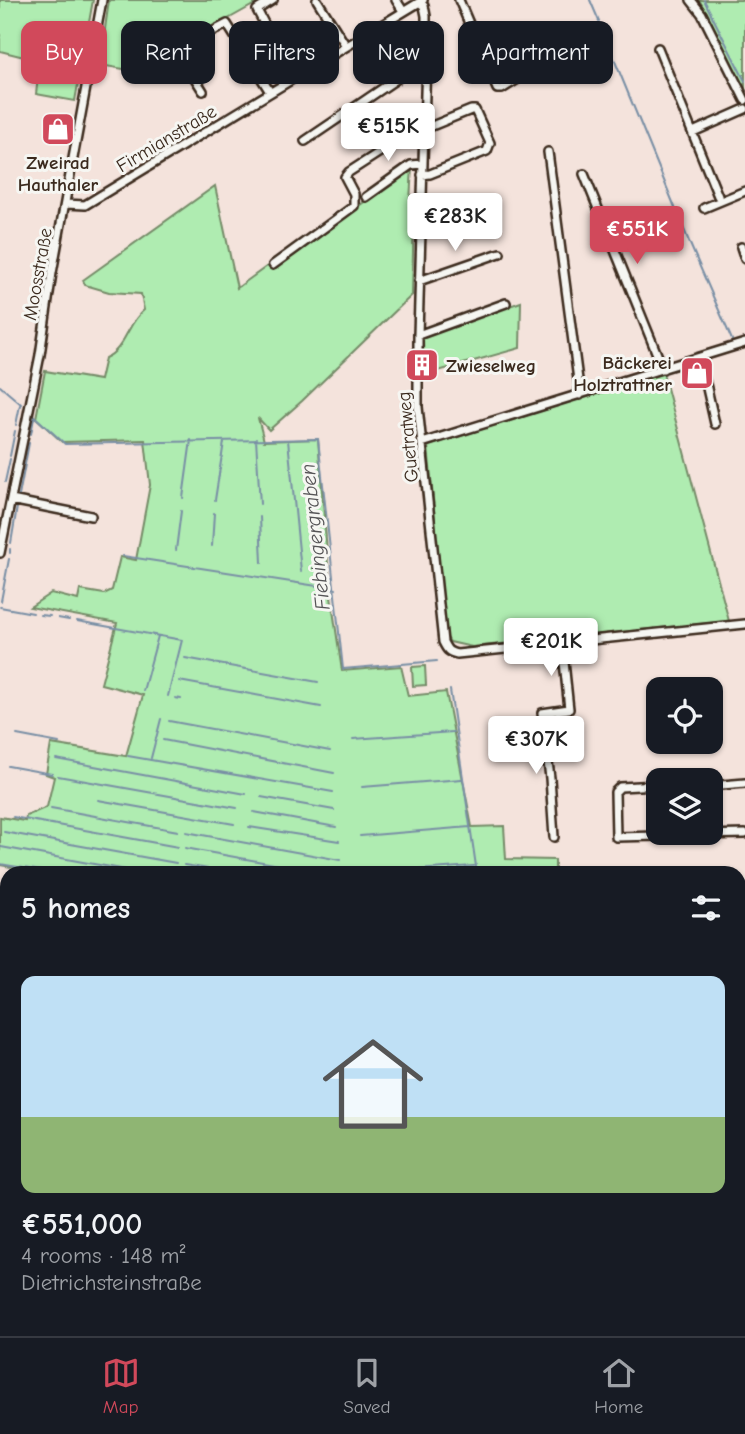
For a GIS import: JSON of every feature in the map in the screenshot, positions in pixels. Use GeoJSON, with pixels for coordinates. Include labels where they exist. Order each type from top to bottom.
{"type":"FeatureCollection","features":[{"type":"Feature","properties":{"kind":"street","name":"Moosstraße"},"geometry":{"type":"LineString","coordinates":[[0,553],[40,355],[102,0]]}},
{"type":"Feature","properties":{"kind":"street"},"geometry":{"type":"LineString","coordinates":[[263,21],[257,10],[273,0]]}},
{"type":"Feature","properties":{"kind":"street"},"geometry":{"type":"LineString","coordinates":[[317,0],[346,47]]}},
{"type":"Feature","properties":{"kind":"street"},"geometry":{"type":"LineString","coordinates":[[396,0],[403,11]]}},
{"type":"Feature","properties":{"kind":"street"},"geometry":{"type":"LineString","coordinates":[[459,0],[468,21]]}},
{"type":"Feature","properties":{"kind":"street"},"geometry":{"type":"LineString","coordinates":[[691,0],[702,14],[745,100]]}},
{"type":"Feature","properties":{"kind":"street","name":"Firmianstraße"},"geometry":{"type":"LineString","coordinates":[[66,204],[85,205],[422,2]]}},
{"type":"Feature","properties":{"kind":"street","name":"Guetratweg"},"geometry":{"type":"LineString","coordinates":[[422,2],[426,21]]}},
{"type":"Feature","properties":{"kind":"street"},"geometry":{"type":"LineString","coordinates":[[215,30],[227,24],[232,29],[271,92]]}},
{"type":"Feature","properties":{"kind":"street"},"geometry":{"type":"LineString","coordinates":[[658,48],[718,196]]}},
{"type":"Feature","properties":{"kind":"street"},"geometry":{"type":"LineString","coordinates":[[199,84],[203,91]]}},
{"type":"Feature","properties":{"kind":"street"},"geometry":{"type":"LineString","coordinates":[[305,141],[389,84]]}},
{"type":"Feature","properties":{"kind":"street","name":"Guetratweg"},"geometry":{"type":"LineString","coordinates":[[426,84],[418,407],[443,642],[449,652],[457,654],[562,643]]}},
{"type":"Feature","properties":{"kind":"street"},"geometry":{"type":"LineString","coordinates":[[495,84],[497,89],[510,84]]}},
{"type":"Feature","properties":{"kind":"street"},"geometry":{"type":"LineString","coordinates":[[273,265],[354,206],[354,194],[345,177],[349,172],[380,150],[425,128],[475,110],[490,147],[487,151],[422,175]]}},
{"type":"Feature","properties":{"kind":"street"},"geometry":{"type":"LineString","coordinates":[[693,132],[745,110]]}},
{"type":"Feature","properties":{"kind":"street"},"geometry":{"type":"LineString","coordinates":[[548,152],[580,395]]}},
{"type":"Feature","properties":{"kind":"street"},"geometry":{"type":"LineString","coordinates":[[366,197],[411,165],[423,164]]}},
{"type":"Feature","properties":{"kind":"street"},"geometry":{"type":"LineString","coordinates":[[584,174],[663,369]]}},
{"type":"Feature","properties":{"kind":"street"},"geometry":{"type":"LineString","coordinates":[[704,208],[745,191]]}},
{"type":"Feature","properties":{"kind":"street"},"geometry":{"type":"LineString","coordinates":[[741,247],[745,259]]}},
{"type":"Feature","properties":{"kind":"street"},"geometry":{"type":"LineString","coordinates":[[419,281],[500,253]]}},
{"type":"Feature","properties":{"kind":"street"},"geometry":{"type":"LineString","coordinates":[[418,334],[506,303]]}},
{"type":"Feature","properties":{"kind":"street"},"geometry":{"type":"LineString","coordinates":[[422,443],[745,343]]}},
{"type":"Feature","properties":{"kind":"street"},"geometry":{"type":"LineString","coordinates":[[700,358],[715,424]]}},
{"type":"Feature","properties":{"kind":"street"},"geometry":{"type":"LineString","coordinates":[[11,500],[91,516]]}},
{"type":"Feature","properties":{"kind":"street"},"geometry":{"type":"LineString","coordinates":[[554,837],[542,713],[569,709],[562,643],[745,624]]}},
{"type":"Feature","properties":{"kind":"street"},"geometry":{"type":"LineString","coordinates":[[723,785],[745,783]]}},
{"type":"Feature","properties":{"kind":"street"},"geometry":{"type":"LineString","coordinates":[[646,786],[620,787],[615,792],[615,837],[646,836]]}},
{"type":"Feature","properties":{"kind":"street"},"geometry":{"type":"LineString","coordinates":[[723,835],[745,834]]}},
{"type":"Feature","properties":{"kind":"green space"},"geometry":{"type":"Polygon","coordinates":[[[0,0],[93,0],[89,21],[21,21],[21,56],[0,51],[0,0]]]}},
{"type":"Feature","properties":{"kind":"green space"},"geometry":{"type":"Polygon","coordinates":[[[109,0],[262,0],[215,26],[215,21],[121,21],[121,69],[107,66],[106,21],[109,0]]]}},
{"type":"Feature","properties":{"kind":"green space"},"geometry":{"type":"Polygon","coordinates":[[[699,0],[745,0],[745,91],[701,3],[699,0]]]}},
{"type":"Feature","properties":{"kind":"green space"},"geometry":{"type":"Polygon","coordinates":[[[37,84],[78,84],[75,101],[36,94],[37,84]]]}},
{"type":"Feature","properties":{"kind":"green space"},"geometry":{"type":"Polygon","coordinates":[[[412,167],[412,295],[269,430],[258,418],[264,441],[318,439],[330,590],[342,671],[401,666],[408,696],[446,692],[472,827],[504,826],[506,859],[555,860],[555,866],[0,865],[0,817],[25,821],[26,816],[47,807],[54,777],[46,774],[51,744],[126,756],[143,695],[101,684],[117,623],[30,607],[51,593],[78,600],[80,590],[104,594],[112,590],[120,557],[136,560],[150,485],[145,440],[62,442],[36,418],[45,371],[100,380],[105,358],[122,343],[138,315],[144,310],[141,294],[109,292],[85,285],[83,280],[215,186],[237,288],[270,264],[274,268],[412,167]]]}},
{"type":"Feature","properties":{"kind":"green space"},"geometry":{"type":"Polygon","coordinates":[[[521,302],[520,348],[424,375],[423,336],[521,302]]]}},
{"type":"Feature","properties":{"kind":"green space"},"geometry":{"type":"Polygon","coordinates":[[[663,373],[729,621],[472,647],[450,642],[446,636],[428,446],[663,373]]]}},
{"type":"Feature","properties":{"kind":"green space"},"geometry":{"type":"Polygon","coordinates":[[[425,666],[426,685],[413,686],[412,667],[425,666]]]}},
{"type":"Feature","properties":{"kind":"waterway"},"geometry":{"type":"LineString","coordinates":[[590,0],[599,21]]}},
{"type":"Feature","properties":{"kind":"waterway"},"geometry":{"type":"LineString","coordinates":[[704,0],[745,81]]}},
{"type":"Feature","properties":{"kind":"waterway"},"geometry":{"type":"LineString","coordinates":[[613,56],[732,340]]}},
{"type":"Feature","properties":{"kind":"waterway","name":"Fiebingergraben"},"geometry":{"type":"LineString","coordinates":[[0,386],[21,404]]}},
{"type":"Feature","properties":{"kind":"waterway"},"geometry":{"type":"LineString","coordinates":[[16,425],[20,405]]}},
{"type":"Feature","properties":{"kind":"waterway","name":"Fiebingergraben"},"geometry":{"type":"LineString","coordinates":[[32,414],[65,444],[318,439],[343,669],[437,661]]}},
{"type":"Feature","properties":{"kind":"waterway"},"geometry":{"type":"LineString","coordinates":[[31,434],[34,418]]}},
{"type":"Feature","properties":{"kind":"waterway"},"geometry":{"type":"LineString","coordinates":[[10,456],[15,431]]}},
{"type":"Feature","properties":{"kind":"waterway"},"geometry":{"type":"LineString","coordinates":[[256,439],[260,504]]}},
{"type":"Feature","properties":{"kind":"waterway"},"geometry":{"type":"LineString","coordinates":[[183,498],[191,440]]}},
{"type":"Feature","properties":{"kind":"waterway"},"geometry":{"type":"LineString","coordinates":[[288,440],[301,571]]}},
{"type":"Feature","properties":{"kind":"waterway"},"geometry":{"type":"LineString","coordinates":[[215,500],[224,442]]}},
{"type":"Feature","properties":{"kind":"waterway"},"geometry":{"type":"LineString","coordinates":[[19,496],[29,443]]}},
{"type":"Feature","properties":{"kind":"waterway"},"geometry":{"type":"LineString","coordinates":[[5,482],[10,459]]}},
{"type":"Feature","properties":{"kind":"waterway"},"geometry":{"type":"LineString","coordinates":[[11,543],[17,507]]}},
{"type":"Feature","properties":{"kind":"waterway"},"geometry":{"type":"LineString","coordinates":[[176,550],[181,511]]}},
{"type":"Feature","properties":{"kind":"waterway"},"geometry":{"type":"LineString","coordinates":[[212,546],[214,513]]}},
{"type":"Feature","properties":{"kind":"waterway"},"geometry":{"type":"LineString","coordinates":[[260,517],[262,563]]}},
{"type":"Feature","properties":{"kind":"waterway"},"geometry":{"type":"LineString","coordinates":[[123,556],[336,589]]}},
{"type":"Feature","properties":{"kind":"waterway"},"geometry":{"type":"LineString","coordinates":[[1,601],[9,559]]}},
{"type":"Feature","properties":{"kind":"waterway"},"geometry":{"type":"LineString","coordinates":[[0,607],[33,613]]}},
{"type":"Feature","properties":{"kind":"waterway"},"geometry":{"type":"LineString","coordinates":[[40,615],[50,616]]}},
{"type":"Feature","properties":{"kind":"waterway"},"geometry":{"type":"LineString","coordinates":[[58,618],[69,620]]}},
{"type":"Feature","properties":{"kind":"waterway"},"geometry":{"type":"LineString","coordinates":[[77,621],[182,640],[168,696]]}},
{"type":"Feature","properties":{"kind":"waterway"},"geometry":{"type":"LineString","coordinates":[[143,691],[158,636]]}},
{"type":"Feature","properties":{"kind":"waterway"},"geometry":{"type":"LineString","coordinates":[[185,658],[318,682]]}},
{"type":"Feature","properties":{"kind":"waterway"},"geometry":{"type":"LineString","coordinates":[[179,681],[321,707]]}},
{"type":"Feature","properties":{"kind":"waterway","name":"Fiebingergraben"},"geometry":{"type":"LineString","coordinates":[[450,690],[476,866]]}},
{"type":"Feature","properties":{"kind":"waterway"},"geometry":{"type":"LineString","coordinates":[[175,698],[181,699]]}},
{"type":"Feature","properties":{"kind":"waterway"},"geometry":{"type":"LineString","coordinates":[[151,758],[161,719]]}},
{"type":"Feature","properties":{"kind":"waterway"},"geometry":{"type":"LineString","coordinates":[[169,721],[330,751]]}},
{"type":"Feature","properties":{"kind":"waterway"},"geometry":{"type":"LineString","coordinates":[[353,739],[453,732]]}},
{"type":"Feature","properties":{"kind":"waterway"},"geometry":{"type":"LineString","coordinates":[[17,735],[59,743]]}},
{"type":"Feature","properties":{"kind":"waterway"},"geometry":{"type":"LineString","coordinates":[[163,740],[334,773]]}},
{"type":"Feature","properties":{"kind":"waterway"},"geometry":{"type":"LineString","coordinates":[[128,756],[333,792]]}},
{"type":"Feature","properties":{"kind":"waterway"},"geometry":{"type":"LineString","coordinates":[[56,759],[246,794]]}},
{"type":"Feature","properties":{"kind":"waterway"},"geometry":{"type":"LineString","coordinates":[[8,766],[52,774]]}},
{"type":"Feature","properties":{"kind":"waterway"},"geometry":{"type":"LineString","coordinates":[[58,776],[237,808]]}},
{"type":"Feature","properties":{"kind":"waterway"},"geometry":{"type":"LineString","coordinates":[[362,787],[462,779]]}},
{"type":"Feature","properties":{"kind":"waterway"},"geometry":{"type":"LineString","coordinates":[[261,797],[334,810]]}},
{"type":"Feature","properties":{"kind":"waterway"},"geometry":{"type":"LineString","coordinates":[[98,800],[234,824]]}},
{"type":"Feature","properties":{"kind":"waterway"},"geometry":{"type":"LineString","coordinates":[[51,808],[178,831]]}},
{"type":"Feature","properties":{"kind":"waterway"},"geometry":{"type":"LineString","coordinates":[[254,812],[336,827]]}},
{"type":"Feature","properties":{"kind":"waterway"},"geometry":{"type":"LineString","coordinates":[[13,817],[178,847]]}},
{"type":"Feature","properties":{"kind":"waterway"},"geometry":{"type":"LineString","coordinates":[[249,827],[339,841]]}},
{"type":"Feature","properties":{"kind":"waterway"},"geometry":{"type":"LineString","coordinates":[[360,836],[470,827]]}},
{"type":"Feature","properties":{"kind":"waterway"},"geometry":{"type":"LineString","coordinates":[[4,832],[176,863]]}},
{"type":"Feature","properties":{"kind":"waterway"},"geometry":{"type":"LineString","coordinates":[[186,832],[340,860]]}},
{"type":"Feature","properties":{"kind":"waterway"},"geometry":{"type":"LineString","coordinates":[[1,847],[105,866]]}},
{"type":"Feature","properties":{"kind":"waterway"},"geometry":{"type":"LineString","coordinates":[[185,848],[285,866]]}},
{"type":"Feature","properties":{"kind":"waterway"},"geometry":{"type":"LineString","coordinates":[[0,864],[12,866]]}},
{"type":"Feature","properties":{"kind":"waterway"},"geometry":{"type":"LineString","coordinates":[[184,865],[190,866]]}},
{"type":"Feature","properties":{"kind":"place","name":"Zweirad Hauthaler"},"geometry":{"type":"Point","coordinates":[58,129]}},
{"type":"Feature","properties":{"kind":"place","name":"Zwieselweg"},"geometry":{"type":"Point","coordinates":[422,365]}},
{"type":"Feature","properties":{"kind":"place","name":"Bäckerei Holztrattner"},"geometry":{"type":"Point","coordinates":[697,373]}}]}
